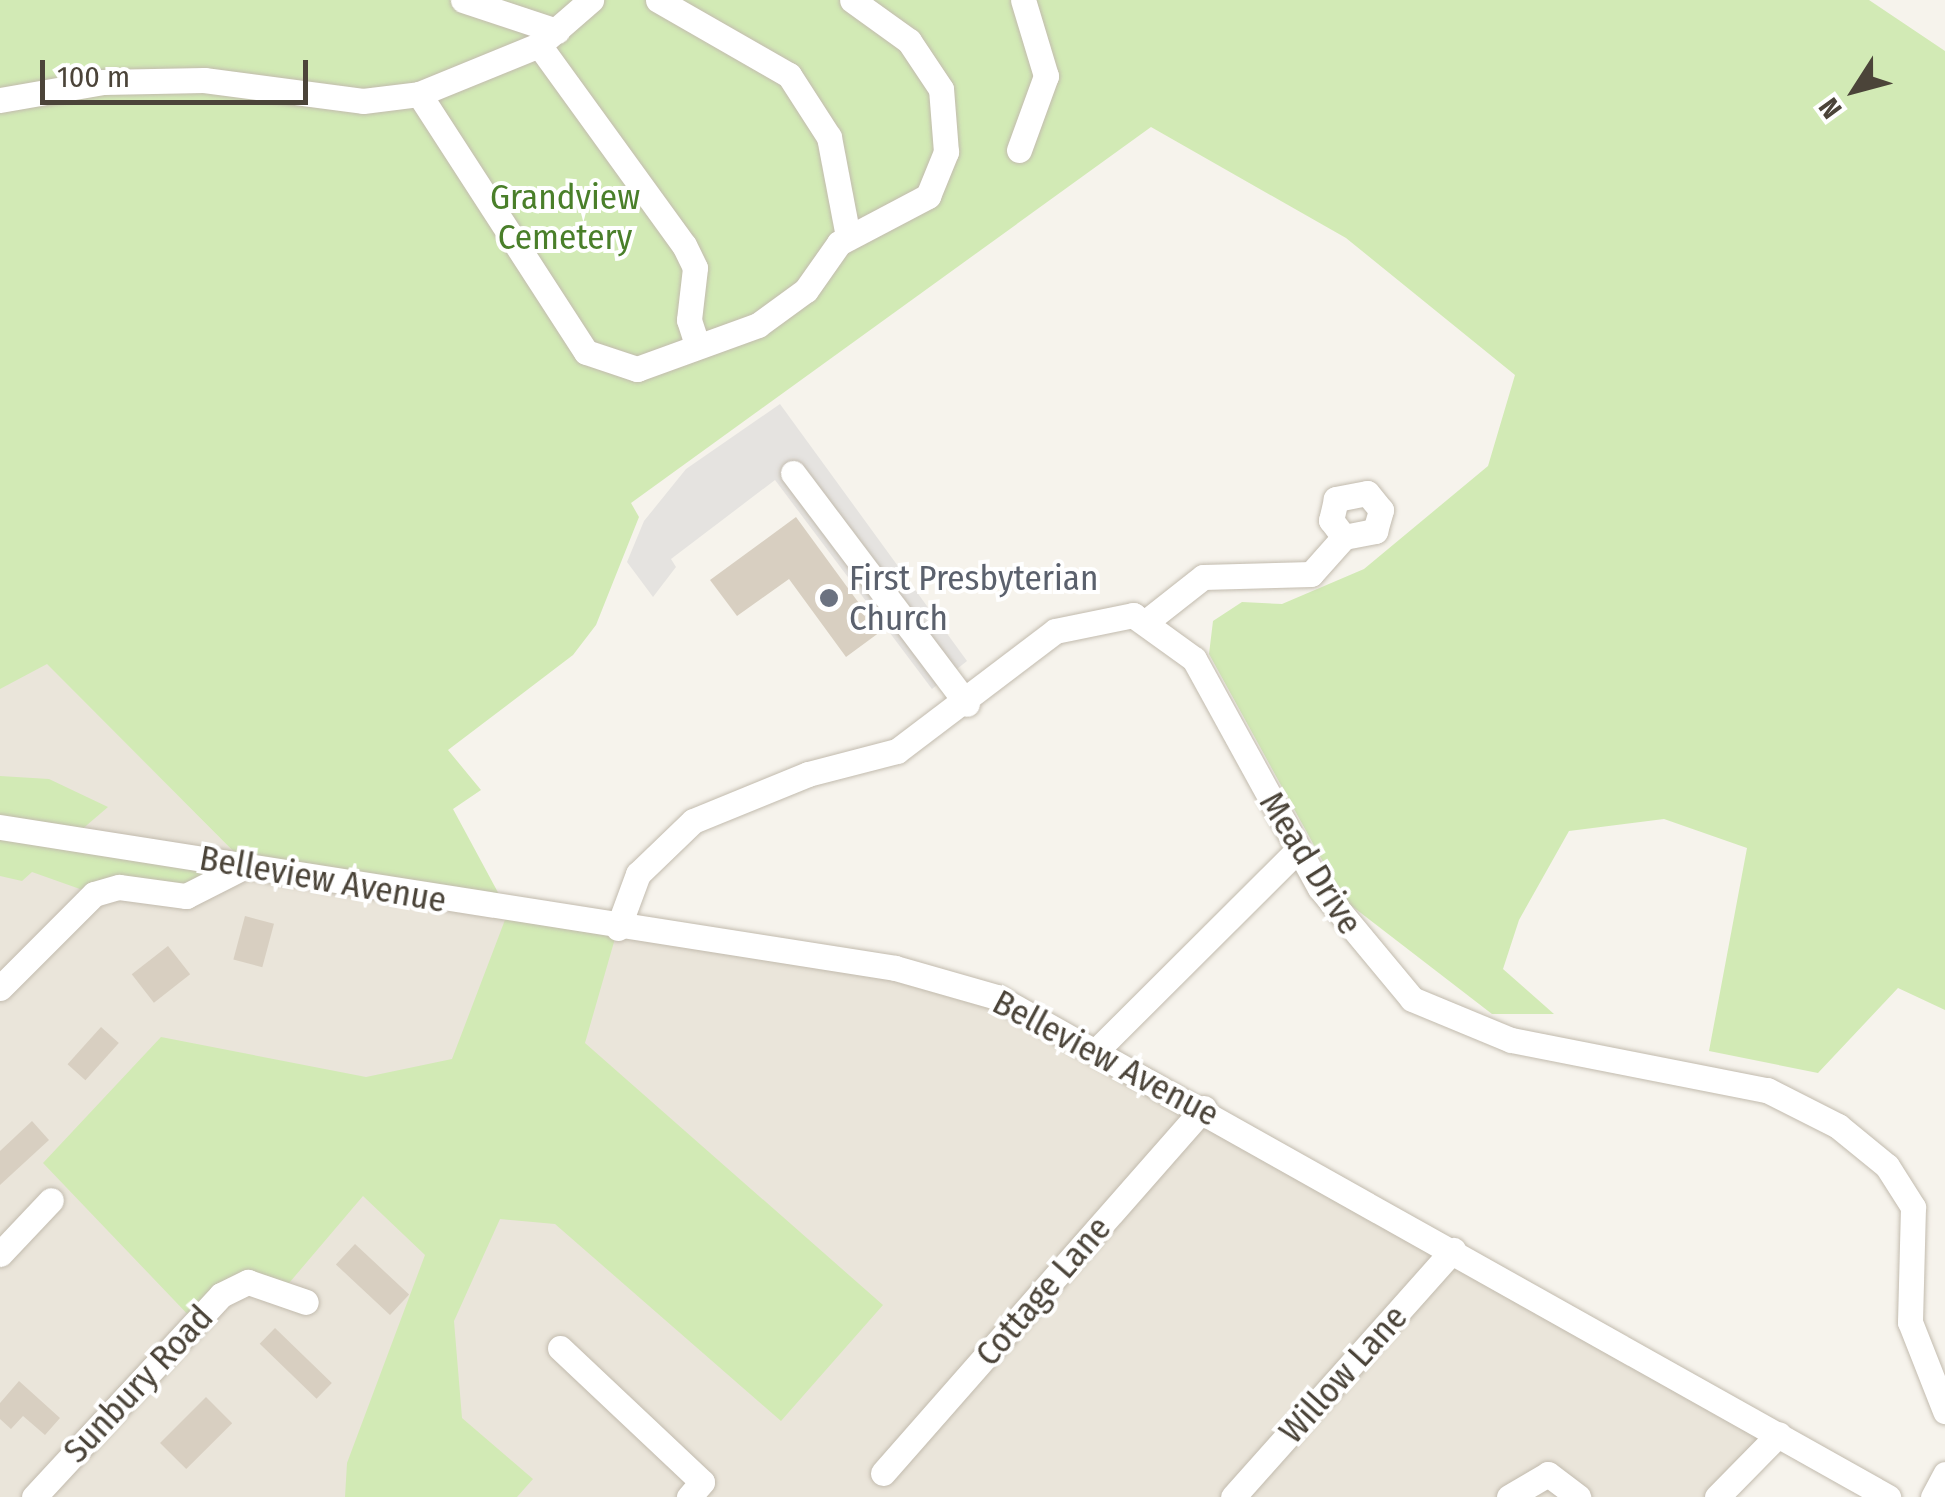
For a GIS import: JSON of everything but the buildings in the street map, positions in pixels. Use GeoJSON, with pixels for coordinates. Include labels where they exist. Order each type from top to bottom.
{"type":"FeatureCollection","features":[{"type":"Feature","properties":{"kind":"street"},"geometry":{"type":"LineString","coordinates":[[463,0],[548,38],[695,268],[689,320],[697,345]]}},
{"type":"Feature","properties":{"kind":"street"},"geometry":{"type":"LineString","coordinates":[[0,100],[104,82],[204,80],[363,101],[420,94],[548,38],[592,0]]}},
{"type":"Feature","properties":{"kind":"street"},"geometry":{"type":"LineString","coordinates":[[658,0],[788,75],[830,136],[848,237]]}},
{"type":"Feature","properties":{"kind":"street"},"geometry":{"type":"LineString","coordinates":[[420,94],[586,352],[637,370],[697,345],[742,333],[789,305],[848,237],[928,196],[946,152],[941,88],[909,41],[852,0]]}},
{"type":"Feature","properties":{"kind":"street"},"geometry":{"type":"LineString","coordinates":[[1020,150],[1046,76],[1022,0]]}},
{"type":"Feature","properties":{"kind":"street"},"geometry":{"type":"LineString","coordinates":[[793,473],[967,704]]}},
{"type":"Feature","properties":{"kind":"street"},"geometry":{"type":"LineString","coordinates":[[618,928],[638,874],[694,821],[808,774],[897,751],[967,704],[1055,631],[1108,617],[1147,621],[1203,577],[1311,574],[1344,538]]}},
{"type":"Feature","properties":{"kind":"street","name":"Mead Drive"},"geometry":{"type":"LineString","coordinates":[[1147,621],[1209,680],[1297,851],[1390,980],[1436,1013],[1511,1040],[1767,1090],[1838,1126],[1887,1166],[1912,1207],[1910,1322],[1945,1412]]}},
{"type":"Feature","properties":{"kind":"street","name":"Belleview Avenue"},"geometry":{"type":"LineString","coordinates":[[0,827],[948,981],[1100,1047],[1888,1497]]}},
{"type":"Feature","properties":{"kind":"street"},"geometry":{"type":"LineString","coordinates":[[1100,1047],[1297,851]]}},
{"type":"Feature","properties":{"kind":"street"},"geometry":{"type":"LineString","coordinates":[[0,988],[94,894],[118,887],[186,896],[247,865]]}},
{"type":"Feature","properties":{"kind":"street","name":"Cottage Lane"},"geometry":{"type":"LineString","coordinates":[[882,1473],[1204,1108]]}},
{"type":"Feature","properties":{"kind":"street"},"geometry":{"type":"LineString","coordinates":[[0,1254],[51,1200]]}},
{"type":"Feature","properties":{"kind":"street","name":"Willow Lane"},"geometry":{"type":"LineString","coordinates":[[1233,1497],[1453,1250]]}},
{"type":"Feature","properties":{"kind":"street","name":"Sunbury Road"},"geometry":{"type":"LineString","coordinates":[[34,1497],[220,1295],[248,1282],[306,1302]]}},
{"type":"Feature","properties":{"kind":"street"},"geometry":{"type":"LineString","coordinates":[[560,1348],[702,1482],[689,1497]]}},
{"type":"Feature","properties":{"kind":"street"},"geometry":{"type":"LineString","coordinates":[[1716,1497],[1779,1434]]}},
{"type":"Feature","properties":{"kind":"street"},"geometry":{"type":"LineString","coordinates":[[1508,1497],[1548,1474],[1578,1497]]}},
{"type":"Feature","properties":{"kind":"street"},"geometry":{"type":"LineString","coordinates":[[1933,1497],[1945,1474]]}},
{"type":"Feature","properties":{"kind":"shaded area"},"geometry":{"type":"Polygon","coordinates":[[[780,404],[967,661],[932,689],[775,480],[671,559],[676,567],[653,597],[627,562],[644,521],[686,469],[780,404]]]}},
{"type":"Feature","properties":{"kind":"shaded area"},"geometry":{"type":"Polygon","coordinates":[[[0,616],[247,865],[949,981],[1779,1434],[1717,1497],[0,1497],[0,616]]]}},
{"type":"Feature","properties":{"kind":"green space","name":"Grandview Cemetery"},"geometry":{"type":"Polygon","coordinates":[[[0,0],[1869,0],[1945,51],[1945,1010],[1898,988],[1818,1073],[1709,1051],[1747,848],[1664,819],[1569,831],[1519,920],[1503,969],[1554,1014],[1492,1014],[1344,900],[1209,654],[1213,621],[1242,602],[1282,604],[1364,569],[1488,466],[1515,375],[1346,238],[1151,127],[631,503],[639,517],[596,625],[573,655],[448,750],[481,790],[453,809],[508,911],[618,928],[585,1043],[883,1305],[781,1421],[555,1224],[500,1219],[454,1321],[462,1418],[533,1479],[517,1497],[345,1497],[347,1463],[425,1255],[363,1196],[284,1289],[248,1282],[195,1322],[43,1163],[161,1037],[366,1077],[452,1059],[508,912],[247,865],[212,889],[94,894],[32,872],[22,881],[0,876],[0,776],[49,779],[108,807],[73,837],[246,864],[47,664],[0,689],[0,0]]]}},
{"type":"Feature","properties":{"kind":"place","name":"First Presbyterian Church"},"geometry":{"type":"Point","coordinates":[829,598]}}]}
